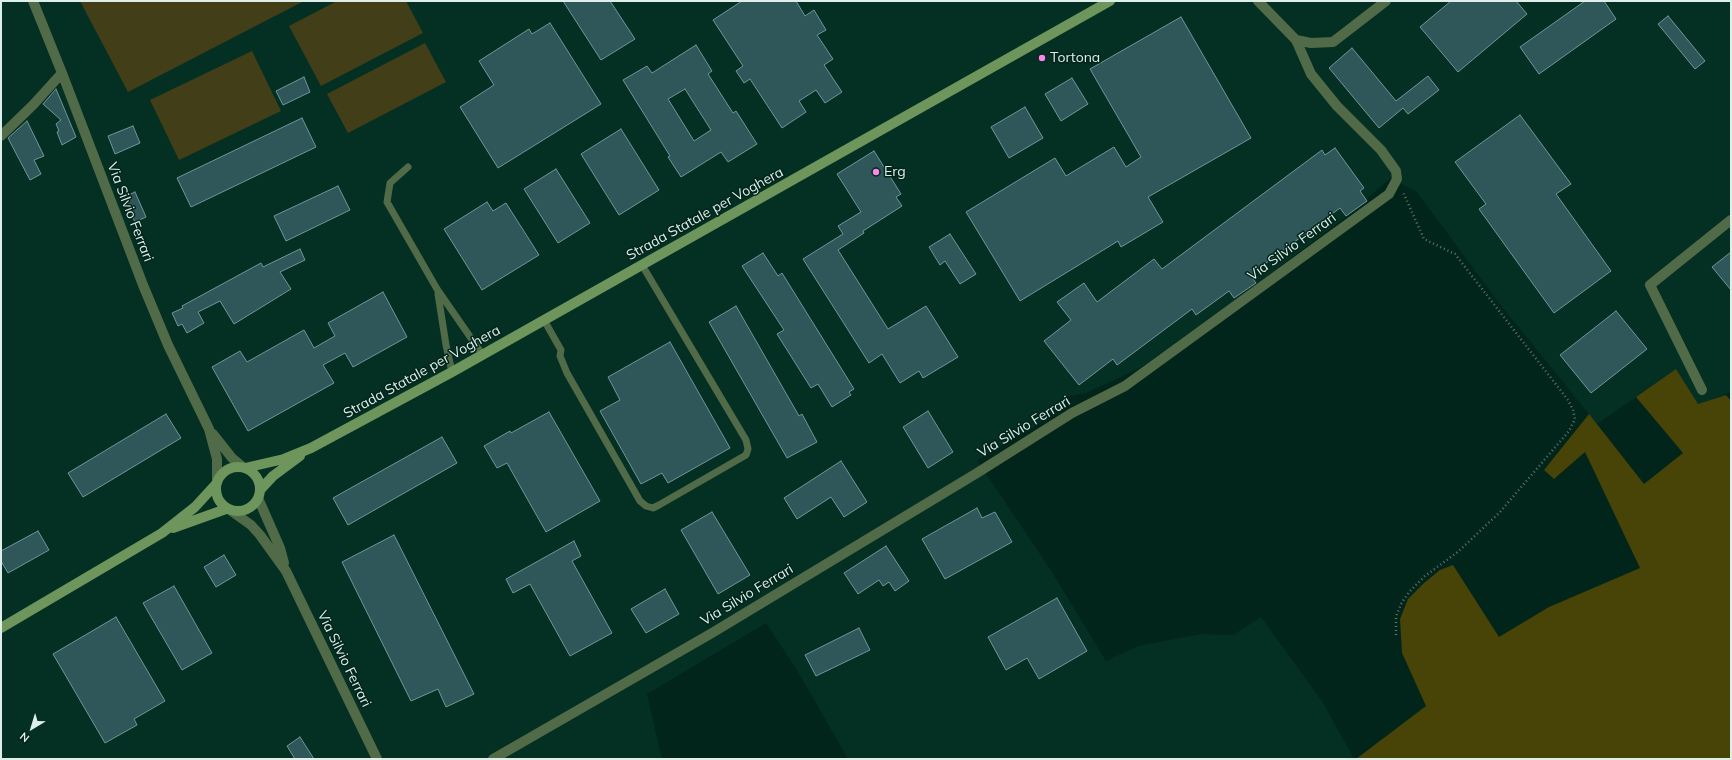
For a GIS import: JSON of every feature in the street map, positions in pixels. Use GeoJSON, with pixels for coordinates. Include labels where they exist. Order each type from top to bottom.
{"type":"FeatureCollection","features":[{"type":"Feature","properties":{"kind":"main road","name":"Strada Statale per Voghera"},"geometry":{"type":"LineString","coordinates":[[1,628],[162,532],[195,507],[223,472],[229,468],[244,468],[284,459],[311,448],[452,372],[1110,1]]}},
{"type":"Feature","properties":{"kind":"main road","name":"Strada Statale per Voghera"},"geometry":{"type":"LineString","coordinates":[[162,532],[228,509],[241,511],[248,509],[273,476],[311,448]]}},
{"type":"Feature","properties":{"kind":"main road"},"geometry":{"type":"LineString","coordinates":[[244,468],[256,476],[259,494]]}},
{"type":"Feature","properties":{"kind":"main road"},"geometry":{"type":"LineString","coordinates":[[216,482],[217,498],[228,509]]}},
{"type":"Feature","properties":{"kind":"street","name":"Via Silvio Ferrari"},"geometry":{"type":"LineString","coordinates":[[32,1],[62,72],[143,285],[168,345],[209,429],[217,459],[216,482]]}},
{"type":"Feature","properties":{"kind":"street"},"geometry":{"type":"LineString","coordinates":[[1258,1],[1296,40],[1311,74],[1337,106],[1381,150],[1396,171],[1397,179]]}},
{"type":"Feature","properties":{"kind":"street"},"geometry":{"type":"LineString","coordinates":[[1296,40],[1311,44],[1333,42],[1386,1]]}},
{"type":"Feature","properties":{"kind":"street"},"geometry":{"type":"LineString","coordinates":[[1,136],[33,105],[62,72]]}},
{"type":"Feature","properties":{"kind":"street","name":"Via Silvio Ferrari"},"geometry":{"type":"LineString","coordinates":[[493,759],[712,633],[976,473],[1072,412],[1125,386],[1389,194],[1397,179]]}},
{"type":"Feature","properties":{"kind":"street"},"geometry":{"type":"LineString","coordinates":[[1702,390],[1650,284],[1731,220]]}},
{"type":"Feature","properties":{"kind":"street","name":"Via Silvio Ferrari"},"geometry":{"type":"LineString","coordinates":[[209,429],[232,458],[244,468]]}},
{"type":"Feature","properties":{"kind":"street","name":"Via Silvio Ferrari"},"geometry":{"type":"LineString","coordinates":[[259,494],[280,548],[286,571]]}},
{"type":"Feature","properties":{"kind":"street","name":"Via Silvio Ferrari"},"geometry":{"type":"LineString","coordinates":[[228,509],[251,525],[286,571],[375,758]]}},
{"type":"Feature","properties":{"kind":"lane"},"geometry":{"type":"LineString","coordinates":[[408,167],[390,183],[387,202],[437,290],[482,354]]}},
{"type":"Feature","properties":{"kind":"lane"},"geometry":{"type":"LineString","coordinates":[[544,320],[561,350],[561,360],[640,501],[646,506],[652,508],[659,505],[746,455],[748,449],[746,440],[642,265]]}},
{"type":"Feature","properties":{"kind":"lane"},"geometry":{"type":"LineString","coordinates":[[437,290],[452,372]]}},
{"type":"Feature","properties":{"kind":"path"},"geometry":{"type":"LineString","coordinates":[[1396,635],[1396,617],[1401,604],[1409,592],[1425,576],[1459,551],[1500,512],[1569,431],[1575,419],[1573,410],[1568,400],[1455,254],[1424,239],[1397,179]]}},
{"type":"Feature","properties":{"kind":"shaded area"},"geometry":{"type":"Polygon","coordinates":[[[1,1],[1731,1],[1731,392],[1698,405],[1676,369],[1597,424],[1499,303],[1416,191],[1390,179],[1366,199],[1367,201],[1235,300],[1140,368],[1086,393],[1065,397],[1060,408],[1031,429],[977,460],[1052,572],[1106,661],[1138,646],[1201,634],[1233,635],[1261,617],[1322,701],[1354,759],[848,759],[797,670],[766,623],[647,694],[662,759],[1,759],[1,1]]]}},
{"type":"Feature","properties":{"kind":"shaded area"},"geometry":{"type":"Polygon","coordinates":[[[80,1],[304,1],[128,92],[80,1]]]}},
{"type":"Feature","properties":{"kind":"shaded area"},"geometry":{"type":"Polygon","coordinates":[[[337,1],[406,1],[423,33],[321,86],[289,26],[337,1]]]}},
{"type":"Feature","properties":{"kind":"shaded area"},"geometry":{"type":"Polygon","coordinates":[[[425,43],[446,82],[348,133],[327,94],[425,43]]]}},
{"type":"Feature","properties":{"kind":"shaded area"},"geometry":{"type":"Polygon","coordinates":[[[252,51],[281,111],[179,160],[150,100],[252,51]]]}},
{"type":"Feature","properties":{"kind":"shaded area"},"geometry":{"type":"Polygon","coordinates":[[[1676,369],[1698,404],[1726,395],[1731,401],[1731,759],[1356,759],[1426,706],[1402,653],[1400,619],[1408,599],[1440,570],[1453,565],[1499,637],[1549,607],[1640,568],[1585,452],[1554,479],[1544,470],[1589,414],[1644,484],[1683,453],[1636,397],[1676,369]]]}},
{"type":"Feature","properties":{"kind":"building"},"geometry":{"type":"Polygon","coordinates":[[[563,1],[610,1],[635,39],[601,60],[563,1]]]}},
{"type":"Feature","properties":{"kind":"building"},"geometry":{"type":"Polygon","coordinates":[[[742,1],[796,1],[805,16],[814,10],[826,30],[817,35],[833,59],[824,65],[842,92],[825,103],[816,90],[799,101],[806,112],[782,128],[750,79],[744,83],[736,71],[743,66],[713,20],[742,1]]]}},
{"type":"Feature","properties":{"kind":"building"},"geometry":{"type":"Polygon","coordinates":[[[1451,1],[1516,1],[1527,14],[1458,72],[1420,27],[1451,1]]]}},
{"type":"Feature","properties":{"kind":"building"},"geometry":{"type":"Polygon","coordinates":[[[1585,1],[1604,1],[1616,19],[1539,74],[1520,47],[1585,1]]]}},
{"type":"Feature","properties":{"kind":"building"},"geometry":{"type":"Polygon","coordinates":[[[1668,16],[1705,61],[1695,69],[1658,24],[1668,16]]]}},
{"type":"Feature","properties":{"kind":"building"},"geometry":{"type":"Polygon","coordinates":[[[1181,17],[1251,138],[1148,197],[1163,222],[1121,247],[1118,241],[1020,301],[966,212],[1055,158],[1066,176],[1114,147],[1126,167],[1141,157],[1090,69],[1181,17]]]}},
{"type":"Feature","properties":{"kind":"building"},"geometry":{"type":"Polygon","coordinates":[[[550,23],[601,104],[498,168],[460,107],[494,85],[479,61],[529,29],[532,34],[550,23]]]}},
{"type":"Feature","properties":{"kind":"building"},"geometry":{"type":"Polygon","coordinates":[[[696,45],[712,71],[708,74],[733,113],[736,111],[757,144],[728,162],[721,152],[681,177],[668,157],[670,156],[623,80],[647,66],[652,73],[696,45]],[[685,89],[668,99],[694,141],[711,130],[685,89]]]}},
{"type":"Feature","properties":{"kind":"building"},"geometry":{"type":"Polygon","coordinates":[[[1352,48],[1396,101],[1428,76],[1439,90],[1408,114],[1403,108],[1379,128],[1329,68],[1352,48]]]}},
{"type":"Feature","properties":{"kind":"building"},"geometry":{"type":"Polygon","coordinates":[[[304,77],[310,92],[283,105],[276,91],[304,77]]]}},
{"type":"Feature","properties":{"kind":"building"},"geometry":{"type":"Polygon","coordinates":[[[1072,78],[1088,104],[1061,121],[1045,94],[1072,78]]]}},
{"type":"Feature","properties":{"kind":"building"},"geometry":{"type":"Polygon","coordinates":[[[56,89],[76,137],[62,145],[57,132],[59,131],[56,124],[61,120],[43,104],[56,89]]]}},
{"type":"Feature","properties":{"kind":"building"},"geometry":{"type":"Polygon","coordinates":[[[1025,107],[1043,138],[1009,158],[991,127],[1025,107]]]}},
{"type":"Feature","properties":{"kind":"building"},"geometry":{"type":"Polygon","coordinates":[[[1520,115],[1571,184],[1556,194],[1611,271],[1554,313],[1479,209],[1486,204],[1455,162],[1520,115]]]}},
{"type":"Feature","properties":{"kind":"building"},"geometry":{"type":"Polygon","coordinates":[[[302,118],[316,147],[191,207],[177,178],[302,118]]]}},
{"type":"Feature","properties":{"kind":"building"},"geometry":{"type":"Polygon","coordinates":[[[27,121],[44,156],[34,160],[41,174],[30,180],[8,138],[27,121]]]}},
{"type":"Feature","properties":{"kind":"building"},"geometry":{"type":"Polygon","coordinates":[[[133,126],[140,143],[115,154],[108,136],[133,126]]]}},
{"type":"Feature","properties":{"kind":"building"},"geometry":{"type":"Polygon","coordinates":[[[621,129],[659,190],[619,215],[581,154],[621,129]]]}},
{"type":"Feature","properties":{"kind":"building"},"geometry":{"type":"Polygon","coordinates":[[[1335,148],[1364,188],[1360,191],[1367,201],[1346,216],[1340,208],[1250,275],[1256,283],[1234,298],[1229,291],[1196,315],[1192,309],[1117,365],[1113,359],[1079,385],[1044,341],[1071,320],[1057,302],[1084,283],[1097,302],[1154,259],[1162,269],[1322,150],[1325,155],[1335,148]]]}},
{"type":"Feature","properties":{"kind":"building"},"geometry":{"type":"Polygon","coordinates":[[[874,151],[901,194],[896,197],[902,206],[863,231],[864,233],[838,250],[888,329],[926,306],[958,357],[923,378],[919,371],[900,383],[882,354],[869,363],[803,259],[843,234],[838,226],[861,212],[837,174],[874,151]]]}},
{"type":"Feature","properties":{"kind":"building"},"geometry":{"type":"Polygon","coordinates":[[[556,169],[590,223],[558,243],[524,189],[556,169]]]}},
{"type":"Feature","properties":{"kind":"building"},"geometry":{"type":"Polygon","coordinates":[[[338,186],[350,210],[286,241],[274,216],[338,186]]]}},
{"type":"Feature","properties":{"kind":"building"},"geometry":{"type":"Polygon","coordinates":[[[135,192],[146,217],[135,222],[124,197],[135,192]]]}},
{"type":"Feature","properties":{"kind":"building"},"geometry":{"type":"Polygon","coordinates":[[[487,202],[493,211],[506,203],[539,255],[482,290],[444,229],[487,202]]]}},
{"type":"Feature","properties":{"kind":"building"},"geometry":{"type":"Polygon","coordinates":[[[950,234],[976,274],[960,284],[945,261],[940,265],[929,247],[950,234]]]}},
{"type":"Feature","properties":{"kind":"building"},"geometry":{"type":"Polygon","coordinates":[[[300,249],[305,260],[280,272],[291,289],[234,324],[220,301],[198,312],[204,323],[187,333],[182,324],[178,326],[172,313],[183,308],[182,306],[261,263],[263,267],[300,249]]]}},
{"type":"Feature","properties":{"kind":"building"},"geometry":{"type":"Polygon","coordinates":[[[1731,252],[1731,290],[1712,267],[1731,252]]]}},
{"type":"Feature","properties":{"kind":"building"},"geometry":{"type":"Polygon","coordinates":[[[763,253],[778,276],[782,273],[854,389],[849,392],[851,395],[832,407],[818,384],[811,388],[777,334],[784,330],[742,266],[763,253]]]}},
{"type":"Feature","properties":{"kind":"building"},"geometry":{"type":"Polygon","coordinates":[[[383,292],[407,337],[353,367],[345,353],[323,365],[334,383],[248,431],[212,367],[240,351],[247,362],[304,330],[314,348],[335,336],[328,323],[383,292]]]}},
{"type":"Feature","properties":{"kind":"building"},"geometry":{"type":"Polygon","coordinates":[[[736,306],[799,416],[802,414],[817,442],[787,458],[709,322],[736,306]]]}},
{"type":"Feature","properties":{"kind":"building"},"geometry":{"type":"Polygon","coordinates":[[[1616,311],[1647,349],[1591,393],[1560,355],[1616,311]]]}},
{"type":"Feature","properties":{"kind":"building"},"geometry":{"type":"Polygon","coordinates":[[[670,342],[730,448],[668,483],[662,473],[641,484],[600,411],[620,400],[608,377],[670,342]]]}},
{"type":"Feature","properties":{"kind":"building"},"geometry":{"type":"Polygon","coordinates":[[[928,411],[953,452],[928,468],[903,427],[928,411]]]}},
{"type":"Feature","properties":{"kind":"building"},"geometry":{"type":"Polygon","coordinates":[[[549,412],[600,501],[546,532],[507,463],[497,468],[484,446],[510,431],[511,433],[549,412]]]}},
{"type":"Feature","properties":{"kind":"building"},"geometry":{"type":"Polygon","coordinates":[[[166,414],[181,438],[83,497],[68,473],[166,414]]]}},
{"type":"Feature","properties":{"kind":"building"},"geometry":{"type":"Polygon","coordinates":[[[442,437],[457,463],[348,525],[333,498],[442,437]]]}},
{"type":"Feature","properties":{"kind":"building"},"geometry":{"type":"Polygon","coordinates":[[[841,461],[867,502],[844,517],[831,497],[797,519],[784,498],[841,461]]]}},
{"type":"Feature","properties":{"kind":"building"},"geometry":{"type":"Polygon","coordinates":[[[977,508],[982,518],[995,512],[1012,542],[945,579],[922,539],[977,508]]]}},
{"type":"Feature","properties":{"kind":"building"},"geometry":{"type":"Polygon","coordinates":[[[712,512],[750,575],[718,594],[681,530],[712,512]]]}},
{"type":"Feature","properties":{"kind":"building"},"geometry":{"type":"Polygon","coordinates":[[[38,531],[49,550],[8,573],[1,561],[1,551],[38,531]]]}},
{"type":"Feature","properties":{"kind":"building"},"geometry":{"type":"Polygon","coordinates":[[[394,535],[474,694],[446,707],[438,689],[411,701],[342,562],[394,535]]]}},
{"type":"Feature","properties":{"kind":"building"},"geometry":{"type":"Polygon","coordinates":[[[574,541],[581,556],[572,561],[612,633],[570,656],[530,584],[513,593],[506,579],[574,541]]]}},
{"type":"Feature","properties":{"kind":"building"},"geometry":{"type":"Polygon","coordinates":[[[886,546],[909,581],[895,591],[889,582],[883,586],[879,580],[858,594],[844,573],[886,546]]]}},
{"type":"Feature","properties":{"kind":"building"},"geometry":{"type":"Polygon","coordinates":[[[224,555],[236,575],[216,587],[204,567],[224,555]]]}},
{"type":"Feature","properties":{"kind":"building"},"geometry":{"type":"Polygon","coordinates":[[[174,586],[212,653],[182,670],[143,603],[174,586]]]}},
{"type":"Feature","properties":{"kind":"building"},"geometry":{"type":"Polygon","coordinates":[[[665,589],[679,614],[646,633],[631,609],[665,589]]]}},
{"type":"Feature","properties":{"kind":"building"},"geometry":{"type":"Polygon","coordinates":[[[1057,598],[1087,651],[1039,679],[1027,658],[1006,670],[988,637],[1057,598]]]}},
{"type":"Feature","properties":{"kind":"building"},"geometry":{"type":"Polygon","coordinates":[[[116,617],[165,701],[134,719],[137,725],[105,743],[53,654],[116,617]]]}},
{"type":"Feature","properties":{"kind":"building"},"geometry":{"type":"Polygon","coordinates":[[[859,628],[870,650],[816,676],[805,655],[859,628]]]}},
{"type":"Feature","properties":{"kind":"building"},"geometry":{"type":"Polygon","coordinates":[[[300,737],[314,759],[295,759],[287,746],[300,737]]]}},
{"type":"Feature","properties":{"kind":"place","name":"Tortona"},"geometry":{"type":"Point","coordinates":[1042,58]}},
{"type":"Feature","properties":{"kind":"place","name":"Erg"},"geometry":{"type":"Point","coordinates":[876,172]}}]}
